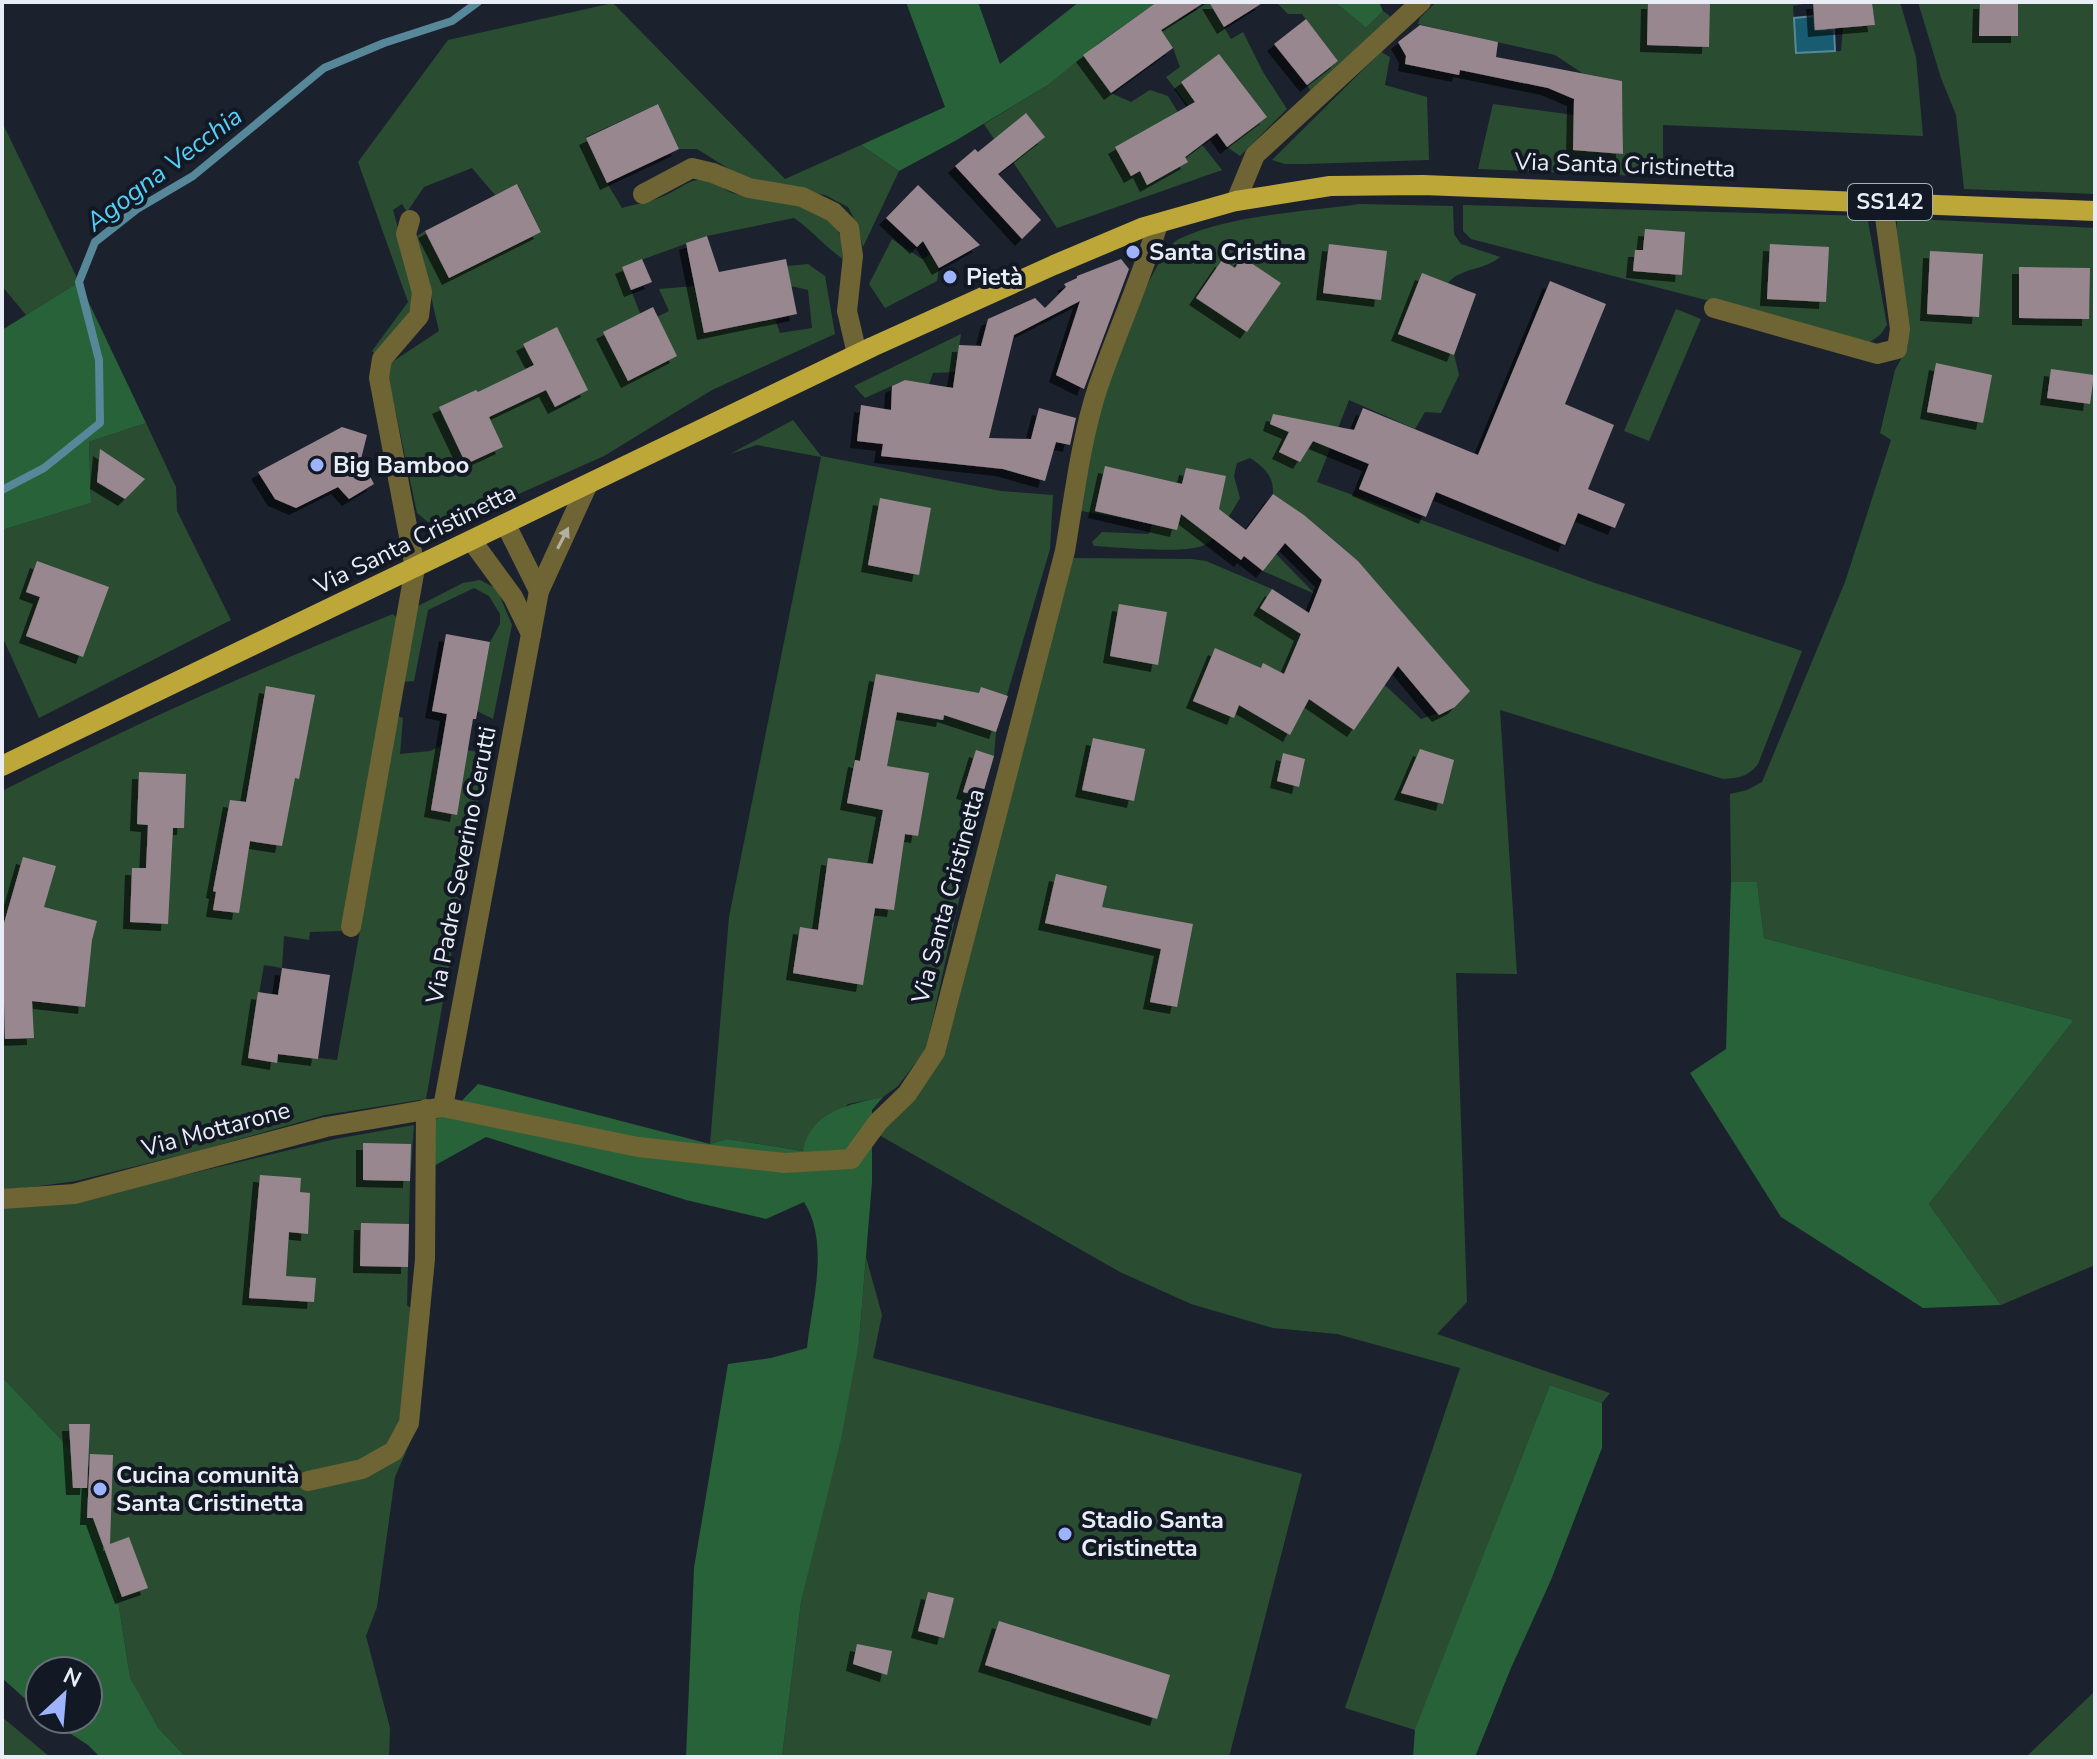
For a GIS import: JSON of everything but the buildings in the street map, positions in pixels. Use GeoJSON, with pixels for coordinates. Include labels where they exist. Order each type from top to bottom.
{"type":"FeatureCollection","features":[{"type":"Feature","properties":{"kind":"main road","name":"Via Santa Cristinetta"},"geometry":{"type":"LineString","coordinates":[[2,766],[857,354],[1054,265],[1158,224],[1236,201],[1330,186],[1423,185],[2095,211]]}},
{"type":"Feature","properties":{"kind":"street"},"geometry":{"type":"LineString","coordinates":[[1236,201],[1255,155],[1421,2]]}},
{"type":"Feature","properties":{"kind":"street"},"geometry":{"type":"LineString","coordinates":[[643,194],[692,168],[749,188],[802,197],[833,212],[849,228],[853,256],[847,311],[857,354]]}},
{"type":"Feature","properties":{"kind":"street"},"geometry":{"type":"LineString","coordinates":[[1714,308],[1877,354],[1897,349],[1900,329],[1883,202]]}},
{"type":"Feature","properties":{"kind":"street"},"geometry":{"type":"LineString","coordinates":[[351,927],[415,568],[379,378],[382,359],[419,316],[422,292],[406,234],[410,220]]}},
{"type":"Feature","properties":{"kind":"street","name":"Via Santa Cristinetta"},"geometry":{"type":"LineString","coordinates":[[434,1108],[638,1147],[785,1163],[851,1159],[878,1122],[907,1094],[935,1052],[1065,551],[1077,478],[1097,390],[1147,261],[1158,224]]}},
{"type":"Feature","properties":{"kind":"street","name":"Via Padre Severino Cerutti"},"geometry":{"type":"LineString","coordinates":[[308,1481],[362,1469],[394,1451],[409,1423],[425,1259],[434,1108],[539,591],[587,486]]}},
{"type":"Feature","properties":{"kind":"street"},"geometry":{"type":"LineString","coordinates":[[506,525],[539,591]]}},
{"type":"Feature","properties":{"kind":"street"},"geometry":{"type":"LineString","coordinates":[[472,541],[508,589],[531,634]]}},
{"type":"Feature","properties":{"kind":"street","name":"Via Mottarone"},"geometry":{"type":"LineString","coordinates":[[2,1199],[74,1194],[326,1127],[434,1108]]}},
{"type":"Feature","properties":{"kind":"green space"},"geometry":{"type":"Polygon","coordinates":[[[906,2],[978,2],[1000,64],[1079,2],[1164,2],[1146,10],[1099,43],[1048,85],[899,171],[861,145],[945,107],[906,2]]]}},
{"type":"Feature","properties":{"kind":"green space"},"geometry":{"type":"Polygon","coordinates":[[[1168,2],[1180,20],[1209,2],[1231,39],[1243,32],[1263,72],[1287,109],[1240,156],[1227,147],[1266,117],[1237,77],[1224,86],[1207,63],[1181,82],[1199,107],[1193,112],[1166,77],[1180,67],[1173,48],[1146,10],[1168,2]]]}},
{"type":"Feature","properties":{"kind":"green space"},"geometry":{"type":"Polygon","coordinates":[[[1276,2],[1335,2],[1366,28],[1383,11],[1390,16],[1311,92],[1307,85],[1338,61],[1302,14],[1288,14],[1276,2]]]}},
{"type":"Feature","properties":{"kind":"green space"},"geometry":{"type":"Polygon","coordinates":[[[1335,2],[1379,2],[1383,11],[1366,28],[1335,2]]]}},
{"type":"Feature","properties":{"kind":"green space"},"geometry":{"type":"Polygon","coordinates":[[[1436,2],[1813,2],[1793,6],[1796,52],[1841,51],[1843,28],[1875,25],[1872,2],[1900,2],[1916,57],[1923,136],[1663,125],[1663,177],[1478,169],[1493,104],[1574,115],[1573,150],[1623,154],[1622,81],[1582,73],[1555,55],[1418,24],[1436,2]]]}},
{"type":"Feature","properties":{"kind":"green space"},"geometry":{"type":"Polygon","coordinates":[[[1918,2],[2095,2],[2095,194],[1964,189],[1956,115],[1941,78],[1918,2]]]}},
{"type":"Feature","properties":{"kind":"green space"},"geometry":{"type":"Polygon","coordinates":[[[613,3],[785,179],[861,145],[899,171],[863,247],[857,224],[848,207],[825,195],[750,182],[697,149],[679,149],[658,104],[586,137],[622,208],[659,198],[704,179],[736,194],[807,208],[822,215],[834,226],[842,240],[843,259],[794,218],[707,236],[622,267],[640,313],[657,317],[669,311],[659,289],[694,286],[704,333],[775,319],[780,333],[812,328],[808,290],[791,286],[787,266],[808,264],[825,276],[835,334],[712,390],[604,456],[476,513],[428,522],[417,513],[386,366],[439,331],[417,236],[425,231],[447,274],[541,231],[518,185],[495,195],[472,168],[424,187],[407,212],[402,204],[393,210],[411,277],[415,305],[376,356],[372,351],[408,302],[358,162],[448,40],[613,3]]]}},
{"type":"Feature","properties":{"kind":"green space"},"geometry":{"type":"Polygon","coordinates":[[[1381,52],[1390,57],[1385,85],[1427,97],[1429,160],[1285,164],[1272,160],[1381,52]]]}},
{"type":"Feature","properties":{"kind":"green space"},"geometry":{"type":"Polygon","coordinates":[[[1083,55],[1111,93],[1131,102],[1150,90],[1168,96],[1222,170],[1057,228],[1013,162],[1044,137],[1026,114],[994,139],[984,124],[1048,85],[1083,55]]]}},
{"type":"Feature","properties":{"kind":"green space"},"geometry":{"type":"Polygon","coordinates":[[[2,122],[79,282],[26,315],[2,286],[2,122]]]}},
{"type":"Feature","properties":{"kind":"green space"},"geometry":{"type":"Polygon","coordinates":[[[1359,204],[1453,206],[1454,234],[1461,244],[1500,257],[1460,274],[1448,283],[1476,294],[1454,354],[1459,375],[1441,413],[1425,412],[1415,429],[1349,400],[1317,482],[1595,583],[1802,651],[1758,764],[1738,777],[1723,779],[1500,710],[1517,974],[1456,973],[1467,1302],[1437,1334],[1610,1393],[1602,1403],[1550,1385],[1415,1730],[1345,1708],[1460,1368],[1337,1334],[1273,1328],[1191,1304],[1120,1272],[872,1131],[939,1054],[956,1011],[1070,558],[1206,561],[1272,589],[1305,610],[1421,719],[1455,707],[1469,691],[1358,561],[1304,515],[1273,494],[1267,473],[1250,458],[1237,463],[1234,476],[1240,498],[1216,535],[1198,547],[1170,550],[1094,546],[1092,542],[1102,532],[1149,534],[1152,524],[1077,510],[1097,418],[1116,358],[1140,300],[1171,245],[1199,231],[1243,219],[1359,204]]]}},
{"type":"Feature","properties":{"kind":"green space"},"geometry":{"type":"Polygon","coordinates":[[[1463,205],[1867,216],[1887,325],[1870,342],[1471,239],[1463,231],[1463,205]]]}},
{"type":"Feature","properties":{"kind":"green space"},"geometry":{"type":"Polygon","coordinates":[[[1897,218],[2095,228],[2095,1265],[2001,1305],[1929,1204],[2074,1020],[1764,938],[1757,882],[1731,882],[1730,794],[1762,782],[1845,582],[1891,440],[1880,433],[1895,370],[1908,346],[1897,248],[1897,218]]]}},
{"type":"Feature","properties":{"kind":"green space"},"geometry":{"type":"Polygon","coordinates":[[[892,239],[922,259],[931,254],[939,268],[937,281],[885,308],[869,284],[892,239]]]}},
{"type":"Feature","properties":{"kind":"green space"},"geometry":{"type":"Polygon","coordinates":[[[79,282],[146,423],[89,442],[91,503],[2,530],[2,330],[79,282]]]}},
{"type":"Feature","properties":{"kind":"green space"},"geometry":{"type":"Polygon","coordinates":[[[1676,309],[1701,319],[1649,441],[1624,431],[1676,309]]]}},
{"type":"Feature","properties":{"kind":"green space"},"geometry":{"type":"Polygon","coordinates":[[[961,334],[955,372],[933,373],[929,384],[905,380],[865,398],[854,386],[961,334]]]}},
{"type":"Feature","properties":{"kind":"green space"},"geometry":{"type":"Polygon","coordinates":[[[793,420],[821,456],[1001,491],[1053,495],[1050,549],[996,732],[994,756],[982,797],[926,1049],[898,1086],[883,1097],[848,1104],[804,1151],[727,1139],[710,1144],[729,917],[821,457],[757,445],[730,454],[793,420]]]}},
{"type":"Feature","properties":{"kind":"green space"},"geometry":{"type":"Polygon","coordinates":[[[146,423],[176,487],[177,511],[231,620],[39,718],[2,636],[2,530],[91,503],[89,442],[146,423]]]}},
{"type":"Feature","properties":{"kind":"green space"},"geometry":{"type":"Polygon","coordinates":[[[1276,554],[1315,594],[1263,571],[1276,554]]]}},
{"type":"Feature","properties":{"kind":"green space"},"geometry":{"type":"Polygon","coordinates":[[[480,580],[497,589],[512,625],[493,719],[477,711],[490,642],[500,624],[500,614],[489,596],[474,588],[428,610],[414,681],[403,682],[418,606],[463,583],[480,580]]]}},
{"type":"Feature","properties":{"kind":"green space"},"geometry":{"type":"Polygon","coordinates":[[[393,614],[398,619],[341,931],[310,932],[309,940],[284,936],[282,968],[264,965],[248,1058],[276,1063],[278,1054],[337,1060],[398,716],[403,718],[400,754],[430,751],[441,746],[486,753],[426,1099],[325,1115],[76,1181],[2,1191],[2,791],[196,698],[393,614]]]}},
{"type":"Feature","properties":{"kind":"green space"},"geometry":{"type":"Polygon","coordinates":[[[1731,882],[1757,882],[1764,938],[2074,1020],[1929,1204],[2001,1305],[1923,1308],[1781,1217],[1690,1073],[1726,1049],[1731,882]]]}},
{"type":"Feature","properties":{"kind":"green space"},"geometry":{"type":"Polygon","coordinates":[[[478,1084],[710,1144],[727,1139],[803,1151],[807,1138],[822,1119],[845,1107],[883,1097],[872,1110],[872,1182],[859,1342],[841,1439],[801,1602],[782,1757],[686,1757],[694,1568],[728,1364],[771,1358],[807,1348],[818,1254],[812,1218],[804,1202],[766,1219],[686,1200],[486,1137],[432,1167],[433,1120],[449,1114],[478,1084]]]}},
{"type":"Feature","properties":{"kind":"green space"},"geometry":{"type":"Polygon","coordinates":[[[414,1125],[407,1305],[420,1317],[412,1438],[395,1477],[377,1607],[366,1636],[390,1728],[389,1757],[186,1757],[159,1729],[130,1677],[113,1569],[72,1451],[2,1377],[2,1208],[147,1184],[335,1139],[414,1125]]]}},
{"type":"Feature","properties":{"kind":"green space","name":"Stadio Santa Cristinetta"},"geometry":{"type":"Polygon","coordinates":[[[866,1257],[882,1315],[873,1358],[1302,1474],[1229,1757],[782,1757],[801,1602],[859,1342],[866,1257]]]}},
{"type":"Feature","properties":{"kind":"green space"},"geometry":{"type":"Polygon","coordinates":[[[2,1377],[72,1451],[113,1569],[130,1677],[159,1729],[186,1757],[100,1757],[73,1735],[104,1735],[104,1655],[24,1655],[24,1698],[2,1678],[2,1377]]]}},
{"type":"Feature","properties":{"kind":"green space"},"geometry":{"type":"Polygon","coordinates":[[[1550,1385],[1602,1403],[1602,1448],[1551,1580],[1475,1757],[1413,1757],[1415,1729],[1550,1385]]]}},
{"type":"Feature","properties":{"kind":"green space"},"geometry":{"type":"Polygon","coordinates":[[[2095,1691],[2095,1757],[2026,1757],[2095,1691]]]}},
{"type":"Feature","properties":{"kind":"green space"},"geometry":{"type":"Polygon","coordinates":[[[2,1717],[50,1757],[2,1757],[2,1717]]]}},
{"type":"Feature","properties":{"kind":"water"},"geometry":{"type":"Polygon","coordinates":[[[1814,16],[1815,30],[1834,29],[1835,51],[1796,53],[1794,18],[1814,16]]]}},
{"type":"Feature","properties":{"kind":"waterway","name":"Agogna Vecchia"},"geometry":{"type":"LineString","coordinates":[[2,490],[44,468],[100,423],[99,360],[79,282],[95,242],[137,209],[193,176],[324,68],[384,43],[452,21],[478,2]]}},
{"type":"Feature","properties":{"kind":"place","name":"Santa Cristina"},"geometry":{"type":"Point","coordinates":[1133,252]}},
{"type":"Feature","properties":{"kind":"place","name":"Pietà"},"geometry":{"type":"Point","coordinates":[950,277]}},
{"type":"Feature","properties":{"kind":"place","name":"Big Bamboo"},"geometry":{"type":"Point","coordinates":[317,465]}},
{"type":"Feature","properties":{"kind":"place","name":"Cucina comunità Santa Cristinetta"},"geometry":{"type":"Point","coordinates":[100,1489]}},
{"type":"Feature","properties":{"kind":"place","name":"Stadio Santa Cristinetta"},"geometry":{"type":"Point","coordinates":[1065,1534]}}]}
